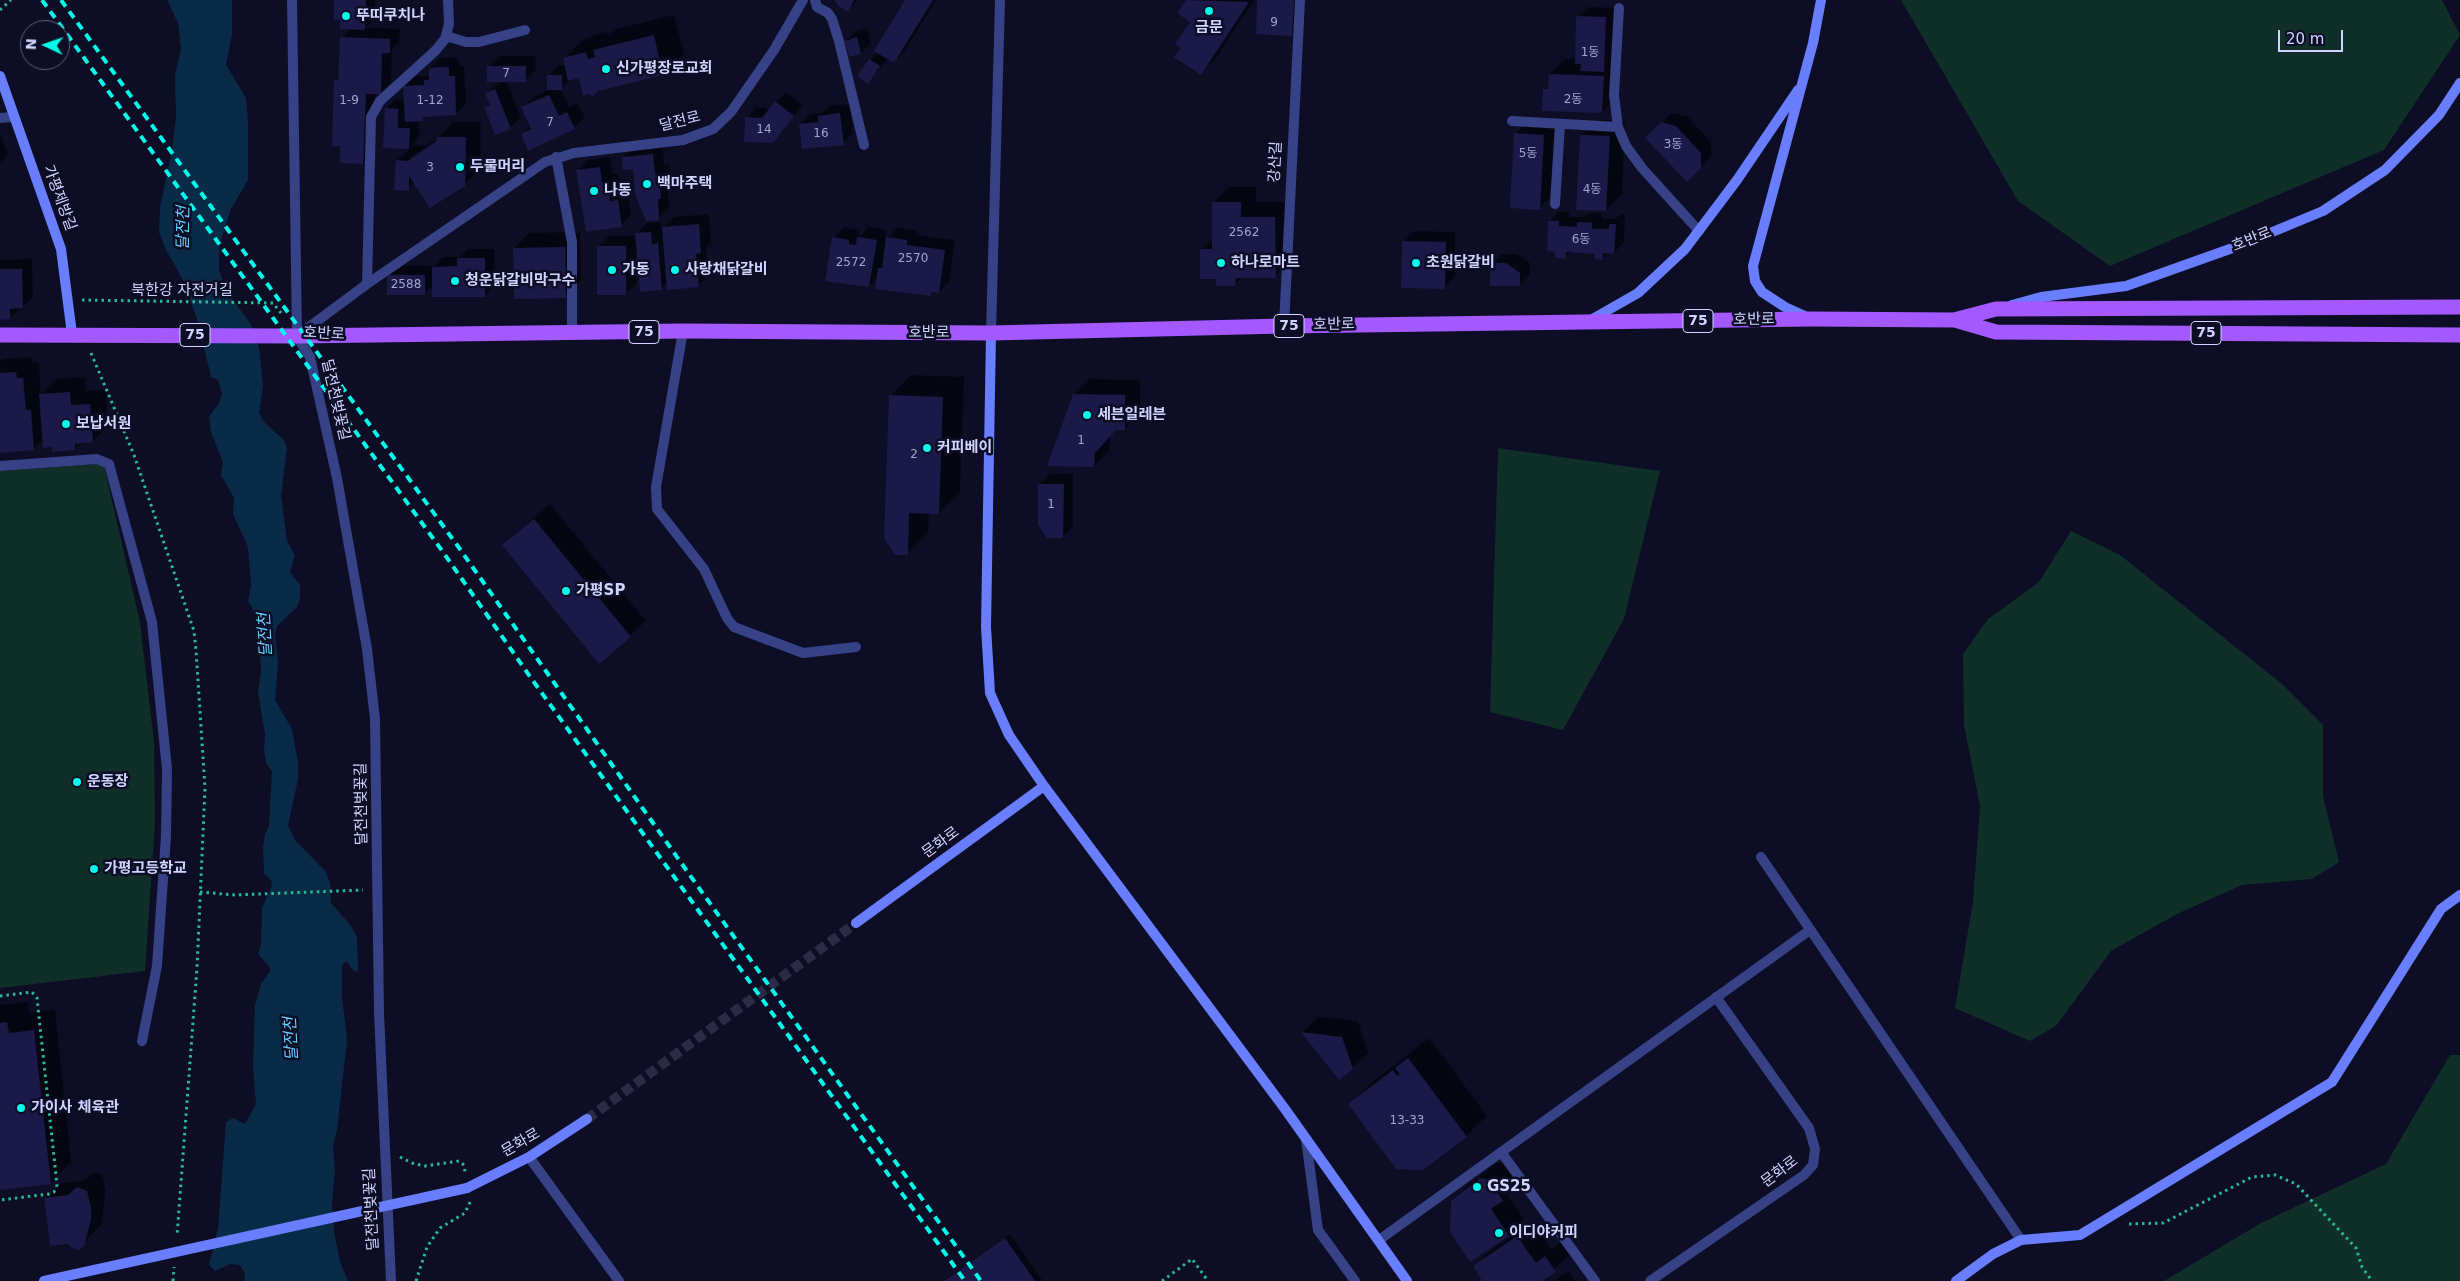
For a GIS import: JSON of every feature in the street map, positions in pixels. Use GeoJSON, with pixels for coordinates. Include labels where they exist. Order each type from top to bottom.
{"type":"FeatureCollection","features":[{"type":"Feature","properties":{"kind":"main road","name":"호반로"},"geometry":{"type":"LineString","coordinates":[[297,336],[684,331],[992,333],[1284,326],[1811,319],[1954,320],[1996,309],[2460,307]]}},
{"type":"Feature","properties":{"kind":"main road","name":"호반로"},"geometry":{"type":"LineString","coordinates":[[1954,320],[1996,332],[2460,335]]}},
{"type":"Feature","properties":{"kind":"main road","name":"75"},"geometry":{"type":"LineString","coordinates":[[0,335],[297,336]]}},
{"type":"Feature","properties":{"kind":"street","name":"호반로"},"geometry":{"type":"LineString","coordinates":[[292,0],[297,336]]}},
{"type":"Feature","properties":{"kind":"street"},"geometry":{"type":"LineString","coordinates":[[367,284],[371,117],[374,109],[435,51],[446,36],[449,24],[448,0]]}},
{"type":"Feature","properties":{"kind":"street","name":"달전로"},"geometry":{"type":"LineString","coordinates":[[297,336],[367,284],[532,169],[556,157],[574,152],[683,140],[713,129],[731,112],[774,50],[803,0]]}},
{"type":"Feature","properties":{"kind":"street"},"geometry":{"type":"LineString","coordinates":[[815,0],[817,7],[828,13],[832,19],[864,145]]}},
{"type":"Feature","properties":{"kind":"street"},"geometry":{"type":"LineString","coordinates":[[1000,0],[986,627],[990,693],[1009,735],[1044,786],[1306,1139],[1407,1281]]}},
{"type":"Feature","properties":{"kind":"street","name":"강산길"},"geometry":{"type":"LineString","coordinates":[[1284,326],[1300,0]]}},
{"type":"Feature","properties":{"kind":"street"},"geometry":{"type":"LineString","coordinates":[[1811,319],[1786,307],[1762,292],[1755,281],[1753,266],[1802,83],[1821,0]]}},
{"type":"Feature","properties":{"kind":"street"},"geometry":{"type":"LineString","coordinates":[[1619,8],[1614,95],[1618,127],[1626,146],[1642,168],[1699,231]]}},
{"type":"Feature","properties":{"kind":"street"},"geometry":{"type":"LineString","coordinates":[[446,36],[479,42],[525,30]]}},
{"type":"Feature","properties":{"kind":"street","name":"가평제방길"},"geometry":{"type":"LineString","coordinates":[[0,76],[62,249],[72,334]]}},
{"type":"Feature","properties":{"kind":"street"},"geometry":{"type":"LineString","coordinates":[[1586,322],[1638,292],[1664,271],[1699,231],[1737,180],[1802,83]]}},
{"type":"Feature","properties":{"kind":"street","name":"호반로"},"geometry":{"type":"LineString","coordinates":[[1996,309],[2041,297],[2126,286],[2240,245],[2323,211],[2385,170],[2439,116],[2460,83]]}},
{"type":"Feature","properties":{"kind":"street"},"geometry":{"type":"LineString","coordinates":[[0,118],[14,117]]}},
{"type":"Feature","properties":{"kind":"street"},"geometry":{"type":"LineString","coordinates":[[1512,122],[1618,127]]}},
{"type":"Feature","properties":{"kind":"street"},"geometry":{"type":"LineString","coordinates":[[1555,204],[1560,124]]}},
{"type":"Feature","properties":{"kind":"street"},"geometry":{"type":"LineString","coordinates":[[556,157],[572,242],[572,333]]}},
{"type":"Feature","properties":{"kind":"street"},"geometry":{"type":"LineString","coordinates":[[684,331],[656,487],[657,509],[704,569],[727,618],[734,627],[803,653],[856,648]]}},
{"type":"Feature","properties":{"kind":"street","name":"달전천벚꽃길"},"geometry":{"type":"LineString","coordinates":[[297,336],[310,357],[337,478],[367,649],[376,719],[380,1042],[391,1281]]}},
{"type":"Feature","properties":{"kind":"street"},"geometry":{"type":"LineString","coordinates":[[0,466],[97,459],[110,464],[152,622],[167,769],[166,836],[157,966],[142,1042]]}},
{"type":"Feature","properties":{"kind":"street","name":"문화로"},"geometry":{"type":"LineString","coordinates":[[856,923],[1044,786]]}},
{"type":"Feature","properties":{"kind":"street"},"geometry":{"type":"LineString","coordinates":[[1761,857],[2021,1240]]}},
{"type":"Feature","properties":{"kind":"street"},"geometry":{"type":"LineString","coordinates":[[1956,1281],[1993,1254],[2021,1240],[2080,1234],[2332,1082],[2441,909],[2460,895]]}},
{"type":"Feature","properties":{"kind":"street"},"geometry":{"type":"LineString","coordinates":[[1379,1240],[1810,930]]}},
{"type":"Feature","properties":{"kind":"street","name":"문화로"},"geometry":{"type":"LineString","coordinates":[[1650,1281],[1804,1175],[1813,1165],[1815,1149],[1809,1128],[1716,997]]}},
{"type":"Feature","properties":{"kind":"street","name":"문화로"},"geometry":{"type":"LineString","coordinates":[[44,1281],[467,1188],[528,1157],[586,1119]]}},
{"type":"Feature","properties":{"kind":"street"},"geometry":{"type":"LineString","coordinates":[[1306,1139],[1318,1230],[1354,1281]]}},
{"type":"Feature","properties":{"kind":"street"},"geometry":{"type":"LineString","coordinates":[[1501,1152],[1595,1281]]}},
{"type":"Feature","properties":{"kind":"street"},"geometry":{"type":"LineString","coordinates":[[528,1157],[619,1281]]}},
{"type":"Feature","properties":{"kind":"path"},"geometry":{"type":"LineString","coordinates":[[0,10],[11,0]]}},
{"type":"Feature","properties":{"kind":"path","name":"북한강 자전거길"},"geometry":{"type":"LineString","coordinates":[[91,302],[273,303]]}},
{"type":"Feature","properties":{"kind":"path"},"geometry":{"type":"LineString","coordinates":[[200,892],[235,895],[378,889]]}},
{"type":"Feature","properties":{"kind":"path"},"geometry":{"type":"LineString","coordinates":[[0,996],[32,992],[38,998],[57,1185],[54,1192],[49,1194],[0,1200]]}},
{"type":"Feature","properties":{"kind":"path"},"geometry":{"type":"LineString","coordinates":[[2120,1225],[2163,1223],[2252,1177],[2276,1175],[2296,1184],[2356,1248],[2362,1268],[2372,1281]]}},
{"type":"Feature","properties":{"kind":"path"},"geometry":{"type":"LineString","coordinates":[[1162,1281],[1192,1259],[1208,1281]]}},
{"type":"Feature","properties":{"kind":"green space"},"geometry":{"type":"Polygon","coordinates":[[[1901,0],[2442,0],[2460,35],[2384,150],[2110,266],[2018,201],[1901,0]]]}},
{"type":"Feature","properties":{"kind":"green space"},"geometry":{"type":"Polygon","coordinates":[[[1498,448],[1660,471],[1624,619],[1563,730],[1490,712],[1498,448]]]}},
{"type":"Feature","properties":{"kind":"green space","name":"운동장"},"geometry":{"type":"Polygon","coordinates":[[[98,464],[104,466],[140,622],[154,742],[155,822],[145,971],[0,988],[0,471],[98,464]]]}},
{"type":"Feature","properties":{"kind":"green space"},"geometry":{"type":"Polygon","coordinates":[[[2071,531],[2120,555],[2282,684],[2323,725],[2323,796],[2339,862],[2312,879],[2242,885],[2177,914],[2111,951],[2056,1026],[2030,1041],[1955,1008],[1973,902],[1980,806],[1964,725],[1963,654],[1988,619],[2039,582],[2071,531]]]}},
{"type":"Feature","properties":{"kind":"green space"},"geometry":{"type":"Polygon","coordinates":[[[2450,1055],[2460,1055],[2460,1281],[2164,1281],[2261,1223],[2386,1164],[2450,1055]]]}},
{"type":"Feature","properties":{"kind":"water","name":"달전천"},"geometry":{"type":"Polygon","coordinates":[[[167,0],[232,0],[232,35],[226,65],[246,98],[248,180],[231,209],[224,230],[219,248],[219,270],[227,292],[250,323],[259,347],[263,386],[259,413],[265,423],[284,440],[287,448],[281,496],[287,541],[295,555],[290,572],[300,585],[300,598],[297,607],[277,626],[275,634],[278,663],[275,700],[292,729],[298,763],[298,779],[288,826],[295,840],[326,872],[330,883],[331,903],[351,926],[357,938],[358,969],[355,972],[346,961],[342,966],[342,997],[347,1040],[337,1130],[333,1147],[335,1171],[332,1203],[334,1231],[340,1262],[348,1281],[244,1281],[245,1274],[240,1265],[230,1264],[215,1271],[209,1265],[218,1229],[226,1122],[233,1118],[245,1124],[256,1104],[253,1068],[255,1005],[261,984],[270,971],[269,966],[258,954],[261,945],[262,908],[272,886],[271,880],[264,873],[263,848],[265,834],[269,826],[272,771],[266,763],[264,750],[265,734],[258,692],[261,671],[260,649],[257,642],[255,616],[248,602],[251,585],[248,547],[233,514],[234,498],[221,475],[223,462],[211,432],[209,417],[219,403],[222,393],[218,380],[211,377],[198,322],[183,280],[165,248],[159,232],[160,207],[172,151],[176,117],[175,75],[181,49],[178,23],[167,0]]]}},
{"type":"Feature","properties":{"kind":"building"},"geometry":{"type":"Polygon","coordinates":[[[334,0],[366,0],[365,30],[340,29],[340,20],[334,20],[334,0]]]}},
{"type":"Feature","properties":{"kind":"building"},"geometry":{"type":"Polygon","coordinates":[[[835,0],[854,0],[848,12],[837,5],[835,0]]]}},
{"type":"Feature","properties":{"kind":"building"},"geometry":{"type":"Polygon","coordinates":[[[905,0],[933,0],[894,63],[874,51],[905,0]]]}},
{"type":"Feature","properties":{"kind":"building"},"geometry":{"type":"Polygon","coordinates":[[[1186,0],[1249,2],[1201,75],[1174,57],[1181,48],[1175,44],[1190,22],[1177,13],[1186,0]]]}},
{"type":"Feature","properties":{"kind":"building"},"geometry":{"type":"Polygon","coordinates":[[[1257,0],[1294,0],[1292,36],[1256,34],[1257,0]]]}},
{"type":"Feature","properties":{"kind":"building"},"geometry":{"type":"Polygon","coordinates":[[[1576,16],[1606,17],[1604,72],[1580,71],[1581,64],[1575,64],[1576,16]]]}},
{"type":"Feature","properties":{"kind":"building"},"geometry":{"type":"Polygon","coordinates":[[[654,35],[663,75],[598,91],[594,96],[588,94],[583,96],[579,78],[568,81],[563,58],[586,52],[588,59],[595,57],[593,50],[654,35]]]}},
{"type":"Feature","properties":{"kind":"building"},"geometry":{"type":"Polygon","coordinates":[[[340,37],[390,39],[390,53],[382,53],[381,94],[366,94],[363,164],[340,163],[340,146],[332,146],[334,79],[338,80],[340,37]]]}},
{"type":"Feature","properties":{"kind":"building"},"geometry":{"type":"Polygon","coordinates":[[[857,37],[861,54],[849,57],[845,41],[857,37]]]}},
{"type":"Feature","properties":{"kind":"building"},"geometry":{"type":"Polygon","coordinates":[[[869,59],[880,66],[868,84],[857,76],[869,59]]]}},
{"type":"Feature","properties":{"kind":"building"},"geometry":{"type":"Polygon","coordinates":[[[487,66],[526,66],[526,82],[487,82],[487,66]]]}},
{"type":"Feature","properties":{"kind":"building"},"geometry":{"type":"Polygon","coordinates":[[[449,67],[449,76],[455,76],[456,115],[423,117],[423,121],[405,122],[403,86],[424,85],[424,80],[429,80],[429,68],[449,67]]]}},
{"type":"Feature","properties":{"kind":"building"},"geometry":{"type":"Polygon","coordinates":[[[1549,74],[1604,76],[1602,113],[1542,111],[1543,89],[1548,89],[1549,74]]]}},
{"type":"Feature","properties":{"kind":"building"},"geometry":{"type":"Polygon","coordinates":[[[547,75],[562,75],[562,90],[547,90],[547,75]]]}},
{"type":"Feature","properties":{"kind":"building"},"geometry":{"type":"Polygon","coordinates":[[[495,89],[511,129],[495,135],[484,107],[490,105],[485,93],[495,89]]]}},
{"type":"Feature","properties":{"kind":"building"},"geometry":{"type":"Polygon","coordinates":[[[549,95],[559,116],[567,112],[575,129],[528,151],[521,134],[531,129],[521,107],[549,95]]]}},
{"type":"Feature","properties":{"kind":"building"},"geometry":{"type":"Polygon","coordinates":[[[775,101],[794,116],[773,143],[744,142],[745,117],[762,118],[775,101]]]}},
{"type":"Feature","properties":{"kind":"building"},"geometry":{"type":"Polygon","coordinates":[[[385,108],[398,109],[398,128],[410,128],[409,149],[383,148],[385,108]]]}},
{"type":"Feature","properties":{"kind":"building"},"geometry":{"type":"Polygon","coordinates":[[[840,113],[844,145],[802,149],[799,124],[818,122],[818,116],[840,113]]]}},
{"type":"Feature","properties":{"kind":"building"},"geometry":{"type":"Polygon","coordinates":[[[1661,122],[1676,126],[1701,153],[1701,168],[1687,182],[1645,138],[1661,122]]]}},
{"type":"Feature","properties":{"kind":"building"},"geometry":{"type":"Polygon","coordinates":[[[1514,133],[1544,135],[1540,210],[1510,208],[1514,133]]]}},
{"type":"Feature","properties":{"kind":"building"},"geometry":{"type":"Polygon","coordinates":[[[1580,135],[1610,136],[1606,211],[1576,210],[1580,135]]]}},
{"type":"Feature","properties":{"kind":"building"},"geometry":{"type":"Polygon","coordinates":[[[437,137],[466,137],[465,186],[430,208],[409,176],[409,191],[394,190],[396,160],[408,161],[436,142],[437,137]]]}},
{"type":"Feature","properties":{"kind":"building","name":"백마주택"},"geometry":{"type":"Polygon","coordinates":[[[653,154],[655,174],[659,174],[661,199],[658,199],[659,220],[646,221],[635,194],[633,169],[623,170],[622,157],[653,154]]]}},
{"type":"Feature","properties":{"kind":"building","name":"나동"},"geometry":{"type":"Polygon","coordinates":[[[600,167],[602,183],[608,183],[610,201],[618,200],[622,227],[586,232],[576,170],[600,167]]]}},
{"type":"Feature","properties":{"kind":"building"},"geometry":{"type":"Polygon","coordinates":[[[1212,202],[1241,202],[1241,217],[1275,217],[1276,278],[1236,278],[1235,286],[1216,286],[1216,279],[1200,279],[1200,249],[1212,249],[1212,202]]]}},
{"type":"Feature","properties":{"kind":"building"},"geometry":{"type":"Polygon","coordinates":[[[1548,221],[1559,221],[1559,226],[1577,227],[1577,222],[1592,223],[1592,229],[1609,229],[1609,224],[1616,224],[1614,254],[1603,253],[1603,260],[1595,259],[1595,254],[1566,252],[1566,259],[1555,258],[1555,252],[1547,251],[1548,221]]]}},
{"type":"Feature","properties":{"kind":"building"},"geometry":{"type":"Polygon","coordinates":[[[699,224],[701,253],[696,254],[699,287],[667,290],[662,227],[699,224]]]}},
{"type":"Feature","properties":{"kind":"building"},"geometry":{"type":"Polygon","coordinates":[[[651,232],[652,244],[658,243],[662,290],[640,292],[635,233],[651,232]]]}},
{"type":"Feature","properties":{"kind":"building"},"geometry":{"type":"Polygon","coordinates":[[[832,237],[849,240],[849,244],[856,245],[857,237],[877,240],[869,287],[825,281],[832,237]]]}},
{"type":"Feature","properties":{"kind":"building"},"geometry":{"type":"Polygon","coordinates":[[[886,237],[907,240],[907,245],[945,250],[939,293],[931,292],[931,296],[875,289],[878,268],[882,268],[886,237]]]}},
{"type":"Feature","properties":{"kind":"building"},"geometry":{"type":"Polygon","coordinates":[[[1402,241],[1446,242],[1445,289],[1401,288],[1402,241]]]}},
{"type":"Feature","properties":{"kind":"building","name":"가동"},"geometry":{"type":"Polygon","coordinates":[[[597,246],[626,246],[626,295],[597,295],[597,246]]]}},
{"type":"Feature","properties":{"kind":"building"},"geometry":{"type":"Polygon","coordinates":[[[565,247],[566,298],[514,299],[513,248],[565,247]]]}},
{"type":"Feature","properties":{"kind":"building"},"geometry":{"type":"Polygon","coordinates":[[[457,258],[485,258],[485,297],[432,297],[432,267],[457,266],[457,258]]]}},
{"type":"Feature","properties":{"kind":"building"},"geometry":{"type":"Polygon","coordinates":[[[1490,263],[1506,263],[1520,273],[1520,286],[1490,286],[1490,263]]]}},
{"type":"Feature","properties":{"kind":"building"},"geometry":{"type":"Polygon","coordinates":[[[0,269],[22,269],[23,308],[10,309],[10,319],[0,320],[0,269]]]}},
{"type":"Feature","properties":{"kind":"building"},"geometry":{"type":"Polygon","coordinates":[[[387,275],[425,275],[425,295],[387,295],[387,275]]]}},
{"type":"Feature","properties":{"kind":"building"},"geometry":{"type":"Polygon","coordinates":[[[16,372],[17,378],[23,378],[26,410],[31,410],[34,450],[0,453],[0,373],[16,372]]]}},
{"type":"Feature","properties":{"kind":"building","name":"보납서원"},"geometry":{"type":"Polygon","coordinates":[[[70,392],[71,405],[90,404],[93,442],[75,444],[75,450],[52,452],[52,447],[43,448],[39,394],[70,392]]]}},
{"type":"Feature","properties":{"kind":"building"},"geometry":{"type":"Polygon","coordinates":[[[1073,394],[1125,395],[1125,430],[1116,430],[1095,453],[1094,467],[1047,466],[1073,394]]]}},
{"type":"Feature","properties":{"kind":"building"},"geometry":{"type":"Polygon","coordinates":[[[889,395],[943,397],[939,514],[909,513],[908,555],[895,555],[884,538],[889,395]]]}},
{"type":"Feature","properties":{"kind":"building"},"geometry":{"type":"Polygon","coordinates":[[[1038,484],[1064,484],[1063,538],[1047,538],[1038,525],[1038,484]]]}},
{"type":"Feature","properties":{"kind":"building","name":"가평SP"},"geometry":{"type":"Polygon","coordinates":[[[534,519],[631,637],[599,664],[502,545],[534,519]]]}},
{"type":"Feature","properties":{"kind":"building","name":"가이사 체육관"},"geometry":{"type":"Polygon","coordinates":[[[7,1022],[9,1033],[34,1030],[51,1184],[0,1190],[0,1023],[7,1022]]]}},
{"type":"Feature","properties":{"kind":"building"},"geometry":{"type":"Polygon","coordinates":[[[1301,1032],[1342,1037],[1353,1069],[1339,1080],[1301,1032]]]}},
{"type":"Feature","properties":{"kind":"building"},"geometry":{"type":"Polygon","coordinates":[[[1408,1058],[1467,1137],[1423,1170],[1396,1169],[1348,1104],[1393,1070],[1397,1076],[1400,1074],[1395,1068],[1408,1058]]]}},
{"type":"Feature","properties":{"kind":"building"},"geometry":{"type":"Polygon","coordinates":[[[1480,1178],[1489,1180],[1503,1201],[1491,1209],[1509,1236],[1470,1262],[1450,1232],[1451,1201],[1480,1178]]]}},
{"type":"Feature","properties":{"kind":"building"},"geometry":{"type":"Polygon","coordinates":[[[77,1187],[87,1191],[91,1208],[91,1220],[84,1246],[78,1250],[68,1244],[50,1246],[44,1198],[68,1195],[77,1187]]]}},
{"type":"Feature","properties":{"kind":"building"},"geometry":{"type":"Polygon","coordinates":[[[1517,1236],[1536,1263],[1545,1256],[1556,1272],[1542,1281],[1482,1281],[1473,1266],[1517,1236]]]}},
{"type":"Feature","properties":{"kind":"building"},"geometry":{"type":"Polygon","coordinates":[[[1005,1238],[1035,1281],[944,1281],[1005,1238]]]}},
{"type":"Feature","properties":{"kind":"tunnel"},"geometry":{"type":"LineString","coordinates":[[587,1119],[856,923]]}},
{"type":"Feature","properties":{"kind":"railway"},"geometry":{"type":"LineString","coordinates":[[42,0],[443,552],[531,678],[965,1281]]}},
{"type":"Feature","properties":{"kind":"railway"},"geometry":{"type":"LineString","coordinates":[[61,0],[457,545],[689,874],[981,1281]]}},
{"type":"Feature","properties":{"kind":"place","name":"금문"},"geometry":{"type":"Point","coordinates":[1209,11]}},
{"type":"Feature","properties":{"kind":"place","name":"뚜띠쿠치나"},"geometry":{"type":"Point","coordinates":[346,16]}},
{"type":"Feature","properties":{"kind":"place","name":"신가평장로교회"},"geometry":{"type":"Point","coordinates":[606,69]}},
{"type":"Feature","properties":{"kind":"place","name":"두물머리"},"geometry":{"type":"Point","coordinates":[460,167]}},
{"type":"Feature","properties":{"kind":"place","name":"백마주택"},"geometry":{"type":"Point","coordinates":[647,184]}},
{"type":"Feature","properties":{"kind":"place","name":"나동"},"geometry":{"type":"Point","coordinates":[594,191]}},
{"type":"Feature","properties":{"kind":"place","name":"하나로마트"},"geometry":{"type":"Point","coordinates":[1221,263]}},
{"type":"Feature","properties":{"kind":"place","name":"초원닭갈비"},"geometry":{"type":"Point","coordinates":[1416,263]}},
{"type":"Feature","properties":{"kind":"place","name":"가동"},"geometry":{"type":"Point","coordinates":[612,270]}},
{"type":"Feature","properties":{"kind":"place","name":"사랑채닭갈비"},"geometry":{"type":"Point","coordinates":[675,270]}},
{"type":"Feature","properties":{"kind":"place","name":"청운닭갈비막구수"},"geometry":{"type":"Point","coordinates":[455,281]}},
{"type":"Feature","properties":{"kind":"place","name":"세븐일레븐"},"geometry":{"type":"Point","coordinates":[1087,415]}},
{"type":"Feature","properties":{"kind":"place","name":"보납서원"},"geometry":{"type":"Point","coordinates":[66,424]}},
{"type":"Feature","properties":{"kind":"place","name":"커피베이"},"geometry":{"type":"Point","coordinates":[927,448]}},
{"type":"Feature","properties":{"kind":"place","name":"가평SP"},"geometry":{"type":"Point","coordinates":[566,591]}},
{"type":"Feature","properties":{"kind":"place","name":"운동장"},"geometry":{"type":"Point","coordinates":[77,782]}},
{"type":"Feature","properties":{"kind":"place","name":"가평고등학교"},"geometry":{"type":"Point","coordinates":[94,869]}},
{"type":"Feature","properties":{"kind":"place","name":"가이사 체육관"},"geometry":{"type":"Point","coordinates":[21,1108]}},
{"type":"Feature","properties":{"kind":"place","name":"GS25"},"geometry":{"type":"Point","coordinates":[1477,1187]}},
{"type":"Feature","properties":{"kind":"place","name":"이디야커피"},"geometry":{"type":"Point","coordinates":[1499,1233]}}]}
